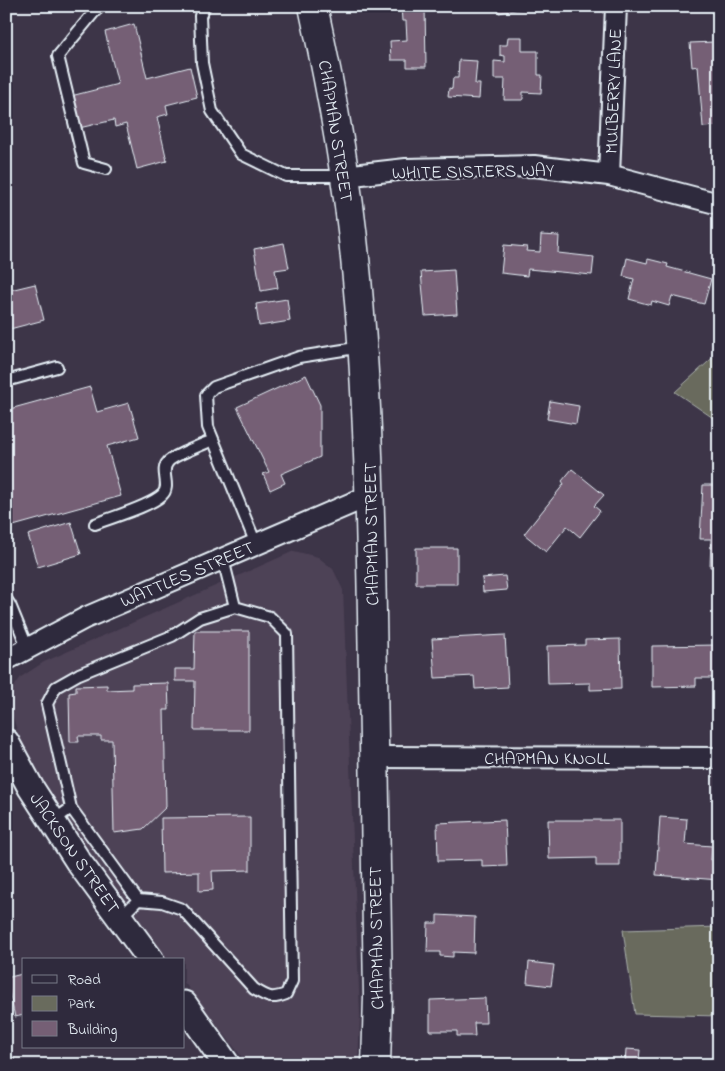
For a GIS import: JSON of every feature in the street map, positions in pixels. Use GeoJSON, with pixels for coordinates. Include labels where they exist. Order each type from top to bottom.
{"type":"FeatureCollection","features":[{"type":"Feature","properties":{"kind":"main road","name":"CHAPMAN STREET"},"geometry":{"type":"LineString","coordinates":[[313,6],[324,55],[344,176],[355,255],[363,347],[371,495],[378,997],[376,1065]]}},
{"type":"Feature","properties":{"kind":"street","name":"MULBERRY LANE"},"geometry":{"type":"LineString","coordinates":[[609,175],[616,6]]}},
{"type":"Feature","properties":{"kind":"street","name":"WHITE SISTERS WAY"},"geometry":{"type":"LineString","coordinates":[[344,176],[406,169],[534,166],[609,175],[719,204]]}},
{"type":"Feature","properties":{"kind":"street","name":"WATTLES STREET"},"geometry":{"type":"LineString","coordinates":[[6,660],[86,618],[371,495]]}},
{"type":"Feature","properties":{"kind":"street","name":"JACKSON STREET"},"geometry":{"type":"LineString","coordinates":[[6,742],[30,788],[61,815],[78,861],[150,958]]}},
{"type":"Feature","properties":{"kind":"street","name":"CHAPMAN KNOLL"},"geometry":{"type":"LineString","coordinates":[[374,757],[719,758]]}},
{"type":"Feature","properties":{"kind":"street"},"geometry":{"type":"LineString","coordinates":[[185,1005],[227,1065]]}},
{"type":"Feature","properties":{"kind":"lane"},"geometry":{"type":"LineString","coordinates":[[101,6],[95,10],[58,56],[84,164],[106,169]]}},
{"type":"Feature","properties":{"kind":"lane"},"geometry":{"type":"LineString","coordinates":[[204,6],[200,16],[202,63],[212,111],[241,154],[286,176],[344,176]]}},
{"type":"Feature","properties":{"kind":"lane"},"geometry":{"type":"LineString","coordinates":[[256,544],[208,427],[206,395],[214,387],[300,357],[363,347]]}},
{"type":"Feature","properties":{"kind":"lane"},"geometry":{"type":"LineString","coordinates":[[6,381],[57,368]]}},
{"type":"Feature","properties":{"kind":"lane"},"geometry":{"type":"LineString","coordinates":[[94,524],[149,502],[163,494],[166,486],[164,468],[168,461],[213,440]]}},
{"type":"Feature","properties":{"kind":"lane"},"geometry":{"type":"LineString","coordinates":[[223,559],[235,607]]}},
{"type":"Feature","properties":{"kind":"lane"},"geometry":{"type":"LineString","coordinates":[[6,599],[28,649]]}},
{"type":"Feature","properties":{"kind":"lane"},"geometry":{"type":"LineString","coordinates":[[235,607],[270,617],[287,634],[293,964],[292,981],[286,994],[275,998],[265,996],[254,988],[182,909],[162,902],[138,900],[61,815],[47,704],[56,687],[79,674],[172,636],[200,618],[235,607]]}},
{"type":"Feature","properties":{"kind":"lane"},"geometry":{"type":"LineString","coordinates":[[120,918],[138,900]]}},
{"type":"Feature","properties":{"kind":"shaded area"},"geometry":{"type":"Polygon","coordinates":[[[294,551],[318,557],[333,569],[343,590],[360,1016],[358,1065],[248,1065],[185,983],[185,958],[166,958],[107,879],[47,791],[18,733],[10,708],[11,691],[21,677],[44,662],[294,551]]]}},
{"type":"Feature","properties":{"kind":"green space"},"geometry":{"type":"Polygon","coordinates":[[[719,352],[719,422],[675,392],[719,352]]]}},
{"type":"Feature","properties":{"kind":"green space"},"geometry":{"type":"Polygon","coordinates":[[[719,927],[719,1016],[635,1014],[623,930],[719,927]]]}},
{"type":"Feature","properties":{"kind":"building"},"geometry":{"type":"Polygon","coordinates":[[[401,6],[425,6],[426,67],[407,67],[407,60],[391,60],[390,41],[407,40],[406,21],[402,21],[401,6]]]}},
{"type":"Feature","properties":{"kind":"building"},"geometry":{"type":"Polygon","coordinates":[[[498,6],[535,6],[499,13],[498,6]]]}},
{"type":"Feature","properties":{"kind":"building"},"geometry":{"type":"Polygon","coordinates":[[[134,24],[147,78],[190,67],[197,97],[166,105],[168,114],[157,117],[167,161],[137,169],[126,124],[115,127],[114,120],[79,128],[71,96],[118,84],[105,32],[134,24]]]}},
{"type":"Feature","properties":{"kind":"building"},"geometry":{"type":"Polygon","coordinates":[[[508,37],[522,37],[522,51],[538,51],[538,75],[542,75],[541,93],[523,92],[523,100],[504,100],[505,79],[494,79],[494,61],[505,62],[505,56],[500,55],[500,45],[507,45],[508,37]]]}},
{"type":"Feature","properties":{"kind":"building"},"geometry":{"type":"Polygon","coordinates":[[[714,42],[715,50],[718,50],[719,56],[719,126],[703,127],[698,66],[692,67],[690,43],[714,42]]]}},
{"type":"Feature","properties":{"kind":"building"},"geometry":{"type":"Polygon","coordinates":[[[459,60],[477,61],[475,84],[480,84],[479,99],[448,97],[449,88],[452,89],[453,78],[458,78],[459,60]]]}},
{"type":"Feature","properties":{"kind":"building"},"geometry":{"type":"Polygon","coordinates":[[[541,235],[559,236],[558,253],[594,257],[592,275],[528,269],[527,276],[501,273],[504,245],[527,247],[526,251],[540,252],[541,235]]]}},
{"type":"Feature","properties":{"kind":"building"},"geometry":{"type":"Polygon","coordinates":[[[284,243],[289,268],[275,270],[278,288],[261,291],[254,249],[284,243]]]}},
{"type":"Feature","properties":{"kind":"building"},"geometry":{"type":"Polygon","coordinates":[[[627,258],[647,263],[648,259],[668,264],[667,267],[711,279],[704,304],[672,296],[669,306],[652,301],[651,305],[629,299],[634,279],[623,276],[627,258]]]}},
{"type":"Feature","properties":{"kind":"building"},"geometry":{"type":"Polygon","coordinates":[[[454,270],[457,314],[425,316],[421,272],[454,270]]]}},
{"type":"Feature","properties":{"kind":"building"},"geometry":{"type":"Polygon","coordinates":[[[35,284],[44,320],[6,330],[6,291],[35,284]]]}},
{"type":"Feature","properties":{"kind":"building"},"geometry":{"type":"Polygon","coordinates":[[[287,299],[290,321],[259,326],[256,304],[287,299]]]}},
{"type":"Feature","properties":{"kind":"building"},"geometry":{"type":"Polygon","coordinates":[[[306,375],[320,405],[320,457],[281,474],[285,483],[270,490],[263,474],[269,472],[237,407],[306,375]]]}},
{"type":"Feature","properties":{"kind":"building"},"geometry":{"type":"Polygon","coordinates":[[[90,387],[97,412],[129,403],[139,437],[107,446],[121,496],[6,528],[6,410],[90,387]]]}},
{"type":"Feature","properties":{"kind":"building"},"geometry":{"type":"Polygon","coordinates":[[[550,401],[579,406],[576,424],[547,419],[550,401]]]}},
{"type":"Feature","properties":{"kind":"building"},"geometry":{"type":"Polygon","coordinates":[[[572,469],[604,495],[594,506],[600,511],[580,537],[567,526],[546,552],[524,534],[564,484],[562,481],[572,469]]]}},
{"type":"Feature","properties":{"kind":"building"},"geometry":{"type":"Polygon","coordinates":[[[703,485],[719,485],[719,567],[710,567],[711,539],[700,539],[703,485]]]}},
{"type":"Feature","properties":{"kind":"building"},"geometry":{"type":"Polygon","coordinates":[[[71,522],[81,554],[38,567],[28,535],[71,522]]]}},
{"type":"Feature","properties":{"kind":"building"},"geometry":{"type":"Polygon","coordinates":[[[416,548],[457,548],[457,584],[416,584],[416,548]]]}},
{"type":"Feature","properties":{"kind":"building"},"geometry":{"type":"Polygon","coordinates":[[[505,576],[507,590],[483,592],[482,578],[505,576]]]}},
{"type":"Feature","properties":{"kind":"building"},"geometry":{"type":"Polygon","coordinates":[[[195,631],[249,631],[249,730],[194,730],[195,681],[175,681],[175,669],[194,669],[195,631]]]}},
{"type":"Feature","properties":{"kind":"building"},"geometry":{"type":"Polygon","coordinates":[[[505,635],[508,687],[475,689],[474,676],[435,678],[432,639],[505,635]]]}},
{"type":"Feature","properties":{"kind":"building"},"geometry":{"type":"Polygon","coordinates":[[[620,639],[621,689],[590,690],[590,683],[548,684],[547,646],[585,645],[585,640],[620,639]]]}},
{"type":"Feature","properties":{"kind":"building"},"geometry":{"type":"Polygon","coordinates":[[[719,645],[719,678],[696,678],[696,686],[652,687],[652,646],[719,645]]]}},
{"type":"Feature","properties":{"kind":"building"},"geometry":{"type":"Polygon","coordinates":[[[168,683],[169,710],[164,710],[166,807],[143,829],[114,833],[112,740],[101,740],[101,736],[78,736],[79,742],[70,742],[69,693],[76,692],[76,686],[107,685],[107,690],[132,689],[132,684],[168,683]]]}},
{"type":"Feature","properties":{"kind":"building"},"geometry":{"type":"Polygon","coordinates":[[[250,817],[250,870],[212,871],[213,890],[199,891],[199,872],[162,873],[161,818],[250,817]]]}},
{"type":"Feature","properties":{"kind":"building"},"geometry":{"type":"Polygon","coordinates":[[[660,817],[687,819],[685,844],[712,846],[711,860],[719,860],[719,880],[656,875],[660,817]]]}},
{"type":"Feature","properties":{"kind":"building"},"geometry":{"type":"Polygon","coordinates":[[[505,820],[507,866],[482,867],[482,860],[438,861],[437,823],[505,820]]]}},
{"type":"Feature","properties":{"kind":"building"},"geometry":{"type":"Polygon","coordinates":[[[548,820],[620,820],[620,866],[596,866],[596,858],[549,859],[548,820]]]}},
{"type":"Feature","properties":{"kind":"building"},"geometry":{"type":"Polygon","coordinates":[[[437,915],[475,917],[474,953],[453,952],[453,957],[440,956],[440,952],[427,952],[428,923],[437,923],[437,915]]]}},
{"type":"Feature","properties":{"kind":"building"},"geometry":{"type":"Polygon","coordinates":[[[529,962],[554,965],[551,986],[527,983],[529,962]]]}},
{"type":"Feature","properties":{"kind":"building"},"geometry":{"type":"Polygon","coordinates":[[[22,974],[22,1015],[15,1017],[6,978],[22,974]]]}},
{"type":"Feature","properties":{"kind":"building"},"geometry":{"type":"Polygon","coordinates":[[[485,998],[486,1023],[474,1023],[475,1036],[457,1036],[457,1031],[430,1031],[430,1000],[485,998]]]}},
{"type":"Feature","properties":{"kind":"building"},"geometry":{"type":"Polygon","coordinates":[[[626,1049],[640,1050],[639,1060],[652,1061],[652,1065],[625,1065],[626,1049]]]}},
{"type":"Feature","properties":{"kind":"building"},"geometry":{"type":"Polygon","coordinates":[[[13,1056],[17,1065],[6,1065],[6,1059],[13,1056]]]}}]}
